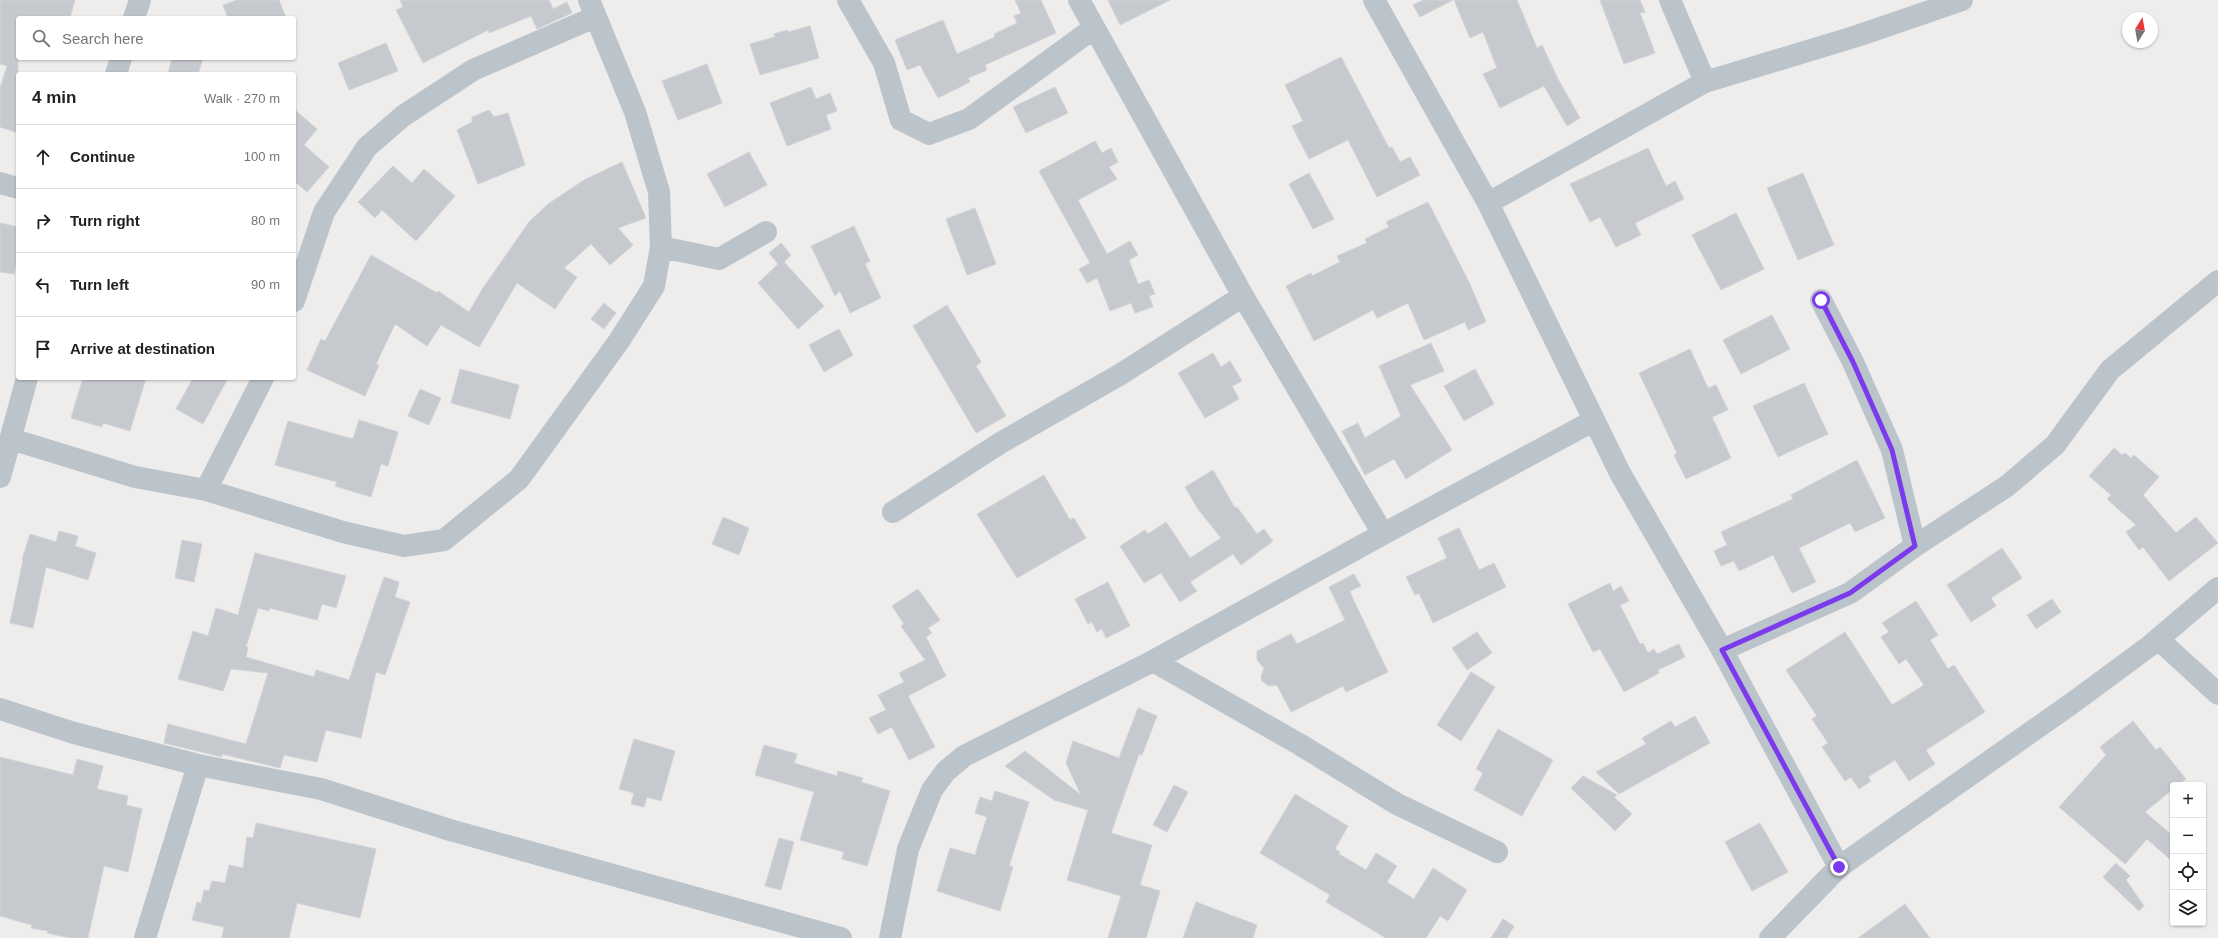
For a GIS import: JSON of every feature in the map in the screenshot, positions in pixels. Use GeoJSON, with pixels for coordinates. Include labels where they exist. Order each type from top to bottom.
{"type":"FeatureCollection","features":[{"type":"Feature","properties":{"kind":"street"},"geometry":{"type":"LineString","coordinates":[[135,16],[140,0]]}},
{"type":"Feature","properties":{"kind":"street"},"geometry":{"type":"LineString","coordinates":[[848,0],[884,64],[901,120],[929,134],[969,119],[1094,28]]}},
{"type":"Feature","properties":{"kind":"street"},"geometry":{"type":"LineString","coordinates":[[1078,0],[1243,296],[1383,534]]}},
{"type":"Feature","properties":{"kind":"street"},"geometry":{"type":"LineString","coordinates":[[1374,0],[1488,203],[1593,421],[1661,547],[1722,650],[1839,867]]}},
{"type":"Feature","properties":{"kind":"street"},"geometry":{"type":"LineString","coordinates":[[1670,0],[1705,82]]}},
{"type":"Feature","properties":{"kind":"street"},"geometry":{"type":"LineString","coordinates":[[1488,203],[1705,82],[1857,36],[1962,0]]}},
{"type":"Feature","properties":{"kind":"street"},"geometry":{"type":"LineString","coordinates":[[11,439],[135,477],[206,490],[343,532],[404,546],[444,540],[519,479],[619,341],[654,286],[662,247],[660,192],[635,112],[592,8],[473,70],[403,116],[367,148],[324,212],[296,295]]}},
{"type":"Feature","properties":{"kind":"street"},"geometry":{"type":"LineString","coordinates":[[117,72],[120,60]]}},
{"type":"Feature","properties":{"kind":"street"},"geometry":{"type":"LineString","coordinates":[[0,183],[16,187]]}},
{"type":"Feature","properties":{"kind":"street"},"geometry":{"type":"LineString","coordinates":[[662,247],[719,259],[766,232]]}},
{"type":"Feature","properties":{"kind":"street"},"geometry":{"type":"LineString","coordinates":[[1722,650],[1850,593],[1915,546],[2007,486],[2054,446],[2110,370],[2218,281]]}},
{"type":"Feature","properties":{"kind":"street"},"geometry":{"type":"LineString","coordinates":[[893,512],[1002,442],[1121,374],[1243,296]]}},
{"type":"Feature","properties":{"kind":"street"},"geometry":{"type":"LineString","coordinates":[[1821,300],[1853,362],[1892,450],[1915,546]]}},
{"type":"Feature","properties":{"kind":"street"},"geometry":{"type":"LineString","coordinates":[[0,477],[26,380]]}},
{"type":"Feature","properties":{"kind":"street"},"geometry":{"type":"LineString","coordinates":[[206,490],[262,380]]}},
{"type":"Feature","properties":{"kind":"street"},"geometry":{"type":"LineString","coordinates":[[890,938],[908,849],[932,790],[946,771],[964,756],[1153,661],[1383,534],[1593,421]]}},
{"type":"Feature","properties":{"kind":"street"},"geometry":{"type":"LineString","coordinates":[[1770,938],[1839,867],[1996,759],[2158,639],[2218,588]]}},
{"type":"Feature","properties":{"kind":"street"},"geometry":{"type":"LineString","coordinates":[[2158,639],[2218,694]]}},
{"type":"Feature","properties":{"kind":"street"},"geometry":{"type":"LineString","coordinates":[[1153,661],[1299,744],[1397,804],[1497,852]]}},
{"type":"Feature","properties":{"kind":"street"},"geometry":{"type":"LineString","coordinates":[[0,709],[74,733],[198,765],[322,789],[450,830],[841,938]]}},
{"type":"Feature","properties":{"kind":"street"},"geometry":{"type":"LineString","coordinates":[[145,938],[198,765]]}},
{"type":"Feature","properties":{"kind":"building"},"geometry":{"type":"Polygon","coordinates":[[[0,0],[75,0],[71,16],[16,16],[16,60],[18,60],[18,72],[16,72],[16,132],[0,127],[0,88],[7,66],[0,64],[0,0]]]}},
{"type":"Feature","properties":{"kind":"building"},"geometry":{"type":"Polygon","coordinates":[[[237,0],[279,0],[285,16],[227,16],[223,5],[237,0]]]}},
{"type":"Feature","properties":{"kind":"building"},"geometry":{"type":"Polygon","coordinates":[[[400,0],[549,0],[553,9],[567,2],[572,13],[537,29],[531,16],[489,33],[488,30],[423,63],[396,10],[403,7],[400,0]]]}},
{"type":"Feature","properties":{"kind":"building"},"geometry":{"type":"Polygon","coordinates":[[[1015,0],[1041,0],[1056,33],[985,65],[987,70],[968,78],[970,82],[938,98],[920,65],[907,70],[895,40],[943,20],[957,54],[995,37],[994,34],[1017,23],[1014,16],[1021,13],[1015,0]]]}},
{"type":"Feature","properties":{"kind":"building"},"geometry":{"type":"Polygon","coordinates":[[[1108,0],[1170,0],[1120,25],[1108,0]]]}},
{"type":"Feature","properties":{"kind":"building"},"geometry":{"type":"Polygon","coordinates":[[[1423,0],[1453,0],[1420,17],[1413,5],[1423,0]]]}},
{"type":"Feature","properties":{"kind":"building"},"geometry":{"type":"Polygon","coordinates":[[[1454,0],[1517,0],[1537,48],[1542,45],[1558,79],[1580,118],[1567,126],[1544,86],[1500,108],[1483,74],[1497,68],[1483,32],[1470,38],[1454,0]]]}},
{"type":"Feature","properties":{"kind":"building"},"geometry":{"type":"Polygon","coordinates":[[[1600,0],[1640,0],[1645,12],[1640,13],[1655,53],[1624,64],[1600,0]]]}},
{"type":"Feature","properties":{"kind":"building"},"geometry":{"type":"Polygon","coordinates":[[[810,26],[819,58],[760,75],[750,44],[775,37],[774,34],[787,30],[788,32],[810,26]]]}},
{"type":"Feature","properties":{"kind":"building"},"geometry":{"type":"Polygon","coordinates":[[[386,43],[398,71],[349,90],[338,63],[386,43]]]}},
{"type":"Feature","properties":{"kind":"building"},"geometry":{"type":"Polygon","coordinates":[[[1341,57],[1389,148],[1392,147],[1400,162],[1410,157],[1420,175],[1377,197],[1348,140],[1309,159],[1292,126],[1303,121],[1285,85],[1341,57]]]}},
{"type":"Feature","properties":{"kind":"building"},"geometry":{"type":"Polygon","coordinates":[[[172,60],[202,60],[199,72],[168,72],[172,60]]]}},
{"type":"Feature","properties":{"kind":"building"},"geometry":{"type":"Polygon","coordinates":[[[707,64],[722,103],[678,120],[662,81],[707,64]]]}},
{"type":"Feature","properties":{"kind":"building"},"geometry":{"type":"Polygon","coordinates":[[[811,87],[816,99],[830,93],[837,111],[826,115],[831,129],[787,146],[770,103],[811,87]]]}},
{"type":"Feature","properties":{"kind":"building"},"geometry":{"type":"Polygon","coordinates":[[[1055,87],[1068,113],[1026,133],[1013,107],[1055,87]]]}},
{"type":"Feature","properties":{"kind":"building"},"geometry":{"type":"Polygon","coordinates":[[[489,110],[494,117],[508,113],[525,165],[478,184],[457,130],[472,122],[472,117],[489,110]]]}},
{"type":"Feature","properties":{"kind":"building"},"geometry":{"type":"Polygon","coordinates":[[[296,111],[317,129],[304,145],[329,167],[307,192],[296,183],[296,111]]]}},
{"type":"Feature","properties":{"kind":"building"},"geometry":{"type":"Polygon","coordinates":[[[1095,141],[1102,153],[1111,148],[1118,162],[1109,167],[1117,179],[1078,200],[1107,254],[1130,241],[1138,255],[1129,260],[1138,284],[1149,280],[1155,294],[1149,296],[1153,307],[1135,313],[1131,303],[1110,311],[1097,278],[1087,283],[1079,269],[1090,263],[1039,171],[1095,141]]]}},
{"type":"Feature","properties":{"kind":"building"},"geometry":{"type":"Polygon","coordinates":[[[1648,148],[1666,186],[1675,181],[1684,199],[1635,223],[1641,235],[1616,247],[1600,217],[1590,222],[1570,184],[1648,148]]]}},
{"type":"Feature","properties":{"kind":"building"},"geometry":{"type":"Polygon","coordinates":[[[749,152],[767,185],[725,207],[707,174],[749,152]]]}},
{"type":"Feature","properties":{"kind":"building"},"geometry":{"type":"Polygon","coordinates":[[[622,162],[646,218],[618,228],[633,245],[610,265],[591,244],[564,268],[577,277],[555,309],[517,283],[479,347],[441,325],[427,346],[395,324],[376,364],[379,365],[365,396],[307,370],[321,339],[325,341],[371,255],[437,293],[438,291],[469,312],[483,288],[529,222],[548,204],[584,180],[622,162]]]}},
{"type":"Feature","properties":{"kind":"building"},"geometry":{"type":"Polygon","coordinates":[[[393,166],[412,183],[424,169],[455,196],[416,241],[382,210],[375,218],[358,202],[393,166]]]}},
{"type":"Feature","properties":{"kind":"building"},"geometry":{"type":"Polygon","coordinates":[[[1309,173],[1334,219],[1313,229],[1289,184],[1309,173]]]}},
{"type":"Feature","properties":{"kind":"building"},"geometry":{"type":"Polygon","coordinates":[[[1803,173],[1834,245],[1798,260],[1767,188],[1803,173]]]}},
{"type":"Feature","properties":{"kind":"building"},"geometry":{"type":"Polygon","coordinates":[[[1428,202],[1469,282],[1486,322],[1468,330],[1465,322],[1424,340],[1408,303],[1377,318],[1373,310],[1314,341],[1286,286],[1311,273],[1312,276],[1340,262],[1337,256],[1367,243],[1365,239],[1389,227],[1386,222],[1428,202]]]}},
{"type":"Feature","properties":{"kind":"building"},"geometry":{"type":"Polygon","coordinates":[[[975,208],[996,264],[967,275],[946,219],[975,208]]]}},
{"type":"Feature","properties":{"kind":"building"},"geometry":{"type":"Polygon","coordinates":[[[1736,213],[1764,269],[1721,290],[1692,235],[1736,213]]]}},
{"type":"Feature","properties":{"kind":"building"},"geometry":{"type":"Polygon","coordinates":[[[0,223],[16,227],[16,264],[14,274],[0,272],[0,223]]]}},
{"type":"Feature","properties":{"kind":"building"},"geometry":{"type":"Polygon","coordinates":[[[854,226],[870,261],[865,264],[881,298],[850,313],[840,291],[835,296],[811,246],[854,226]]]}},
{"type":"Feature","properties":{"kind":"building"},"geometry":{"type":"Polygon","coordinates":[[[781,243],[791,255],[784,262],[824,306],[798,329],[758,283],[778,264],[769,253],[781,243]]]}},
{"type":"Feature","properties":{"kind":"building"},"geometry":{"type":"Polygon","coordinates":[[[604,303],[616,313],[604,329],[591,319],[604,303]]]}},
{"type":"Feature","properties":{"kind":"building"},"geometry":{"type":"Polygon","coordinates":[[[947,305],[981,362],[976,366],[1006,416],[976,433],[913,326],[947,305]]]}},
{"type":"Feature","properties":{"kind":"building"},"geometry":{"type":"Polygon","coordinates":[[[1772,315],[1790,349],[1741,374],[1723,340],[1772,315]]]}},
{"type":"Feature","properties":{"kind":"building"},"geometry":{"type":"Polygon","coordinates":[[[839,329],[853,355],[824,372],[809,345],[839,329]]]}},
{"type":"Feature","properties":{"kind":"building"},"geometry":{"type":"Polygon","coordinates":[[[1431,343],[1444,371],[1410,385],[1452,450],[1406,479],[1394,459],[1365,475],[1342,431],[1358,423],[1365,438],[1401,416],[1379,366],[1431,343]]]}},
{"type":"Feature","properties":{"kind":"building"},"geometry":{"type":"Polygon","coordinates":[[[1690,349],[1708,388],[1716,385],[1728,410],[1712,417],[1731,458],[1686,479],[1674,455],[1677,453],[1639,373],[1690,349]]]}},
{"type":"Feature","properties":{"kind":"building"},"geometry":{"type":"Polygon","coordinates":[[[1213,353],[1221,367],[1230,361],[1242,381],[1232,386],[1239,399],[1205,418],[1178,373],[1213,353]]]}},
{"type":"Feature","properties":{"kind":"building"},"geometry":{"type":"Polygon","coordinates":[[[460,369],[519,385],[510,419],[451,403],[460,369]]]}},
{"type":"Feature","properties":{"kind":"building"},"geometry":{"type":"Polygon","coordinates":[[[1475,369],[1494,404],[1464,421],[1444,386],[1475,369]]]}},
{"type":"Feature","properties":{"kind":"building"},"geometry":{"type":"Polygon","coordinates":[[[82,380],[145,380],[130,431],[103,423],[102,427],[71,418],[82,380]]]}},
{"type":"Feature","properties":{"kind":"building"},"geometry":{"type":"Polygon","coordinates":[[[192,380],[227,380],[203,424],[176,409],[192,380]]]}},
{"type":"Feature","properties":{"kind":"building"},"geometry":{"type":"Polygon","coordinates":[[[1804,383],[1828,434],[1778,457],[1753,406],[1804,383]]]}},
{"type":"Feature","properties":{"kind":"building"},"geometry":{"type":"Polygon","coordinates":[[[420,389],[441,398],[429,425],[408,416],[420,389]]]}},
{"type":"Feature","properties":{"kind":"building"},"geometry":{"type":"Polygon","coordinates":[[[359,420],[398,432],[388,466],[381,464],[371,497],[335,486],[337,482],[275,465],[288,421],[353,439],[359,420]]]}},
{"type":"Feature","properties":{"kind":"building"},"geometry":{"type":"Polygon","coordinates":[[[2114,448],[2122,455],[2125,453],[2131,458],[2134,455],[2159,477],[2143,495],[2176,533],[2196,517],[2218,543],[2169,581],[2143,547],[2139,550],[2126,532],[2136,525],[2107,499],[2111,495],[2089,476],[2114,448]]]}},
{"type":"Feature","properties":{"kind":"building"},"geometry":{"type":"Polygon","coordinates":[[[1857,460],[1885,518],[1855,532],[1850,523],[1799,548],[1816,582],[1792,593],[1773,555],[1739,571],[1734,561],[1721,566],[1714,551],[1727,545],[1721,532],[1793,499],[1791,495],[1857,460]]]}},
{"type":"Feature","properties":{"kind":"building"},"geometry":{"type":"Polygon","coordinates":[[[1213,470],[1235,508],[1237,507],[1257,534],[1264,529],[1273,541],[1241,565],[1233,554],[1190,582],[1197,591],[1180,602],[1161,573],[1144,583],[1120,546],[1145,530],[1148,534],[1166,522],[1190,558],[1221,538],[1198,509],[1185,487],[1213,470]]]}},
{"type":"Feature","properties":{"kind":"building"},"geometry":{"type":"Polygon","coordinates":[[[1044,475],[1070,520],[1074,518],[1086,538],[1017,578],[977,514],[1044,475]]]}},
{"type":"Feature","properties":{"kind":"building"},"geometry":{"type":"Polygon","coordinates":[[[723,517],[749,528],[739,555],[712,544],[723,517]]]}},
{"type":"Feature","properties":{"kind":"building"},"geometry":{"type":"Polygon","coordinates":[[[1459,528],[1479,570],[1494,563],[1506,587],[1433,623],[1419,593],[1415,595],[1406,577],[1447,558],[1438,538],[1459,528]]]}},
{"type":"Feature","properties":{"kind":"building"},"geometry":{"type":"Polygon","coordinates":[[[59,531],[78,536],[75,546],[96,553],[88,580],[46,567],[33,628],[10,623],[22,560],[30,534],[56,542],[59,531]]]}},
{"type":"Feature","properties":{"kind":"building"},"geometry":{"type":"Polygon","coordinates":[[[182,540],[202,544],[194,582],[175,578],[182,540]]]}},
{"type":"Feature","properties":{"kind":"building"},"geometry":{"type":"Polygon","coordinates":[[[2002,548],[2022,578],[1991,598],[1996,606],[1971,622],[1947,585],[2002,548]]]}},
{"type":"Feature","properties":{"kind":"building"},"geometry":{"type":"Polygon","coordinates":[[[255,553],[346,576],[336,608],[322,604],[317,620],[270,608],[269,611],[258,608],[246,647],[248,647],[246,657],[314,677],[316,670],[349,680],[384,577],[399,582],[395,597],[410,602],[385,675],[376,672],[361,738],[326,730],[317,762],[284,755],[280,768],[222,754],[222,757],[164,743],[168,724],[246,744],[268,673],[231,669],[223,691],[178,679],[193,631],[208,636],[216,608],[238,615],[255,553]]]}},
{"type":"Feature","properties":{"kind":"building"},"geometry":{"type":"Polygon","coordinates":[[[1354,574],[1361,586],[1350,591],[1388,672],[1346,692],[1343,686],[1291,712],[1277,685],[1269,686],[1262,681],[1261,677],[1264,668],[1257,660],[1257,651],[1291,634],[1297,644],[1345,620],[1329,587],[1354,574]]]}},
{"type":"Feature","properties":{"kind":"building"},"geometry":{"type":"Polygon","coordinates":[[[1108,582],[1130,626],[1106,638],[1102,629],[1097,632],[1092,622],[1088,624],[1075,599],[1108,582]]]}},
{"type":"Feature","properties":{"kind":"building"},"geometry":{"type":"Polygon","coordinates":[[[1610,583],[1613,591],[1621,586],[1629,601],[1620,605],[1640,644],[1643,643],[1648,653],[1654,649],[1657,654],[1679,644],[1685,657],[1658,670],[1659,673],[1624,692],[1600,649],[1593,652],[1568,604],[1610,583]]]}},
{"type":"Feature","properties":{"kind":"building"},"geometry":{"type":"Polygon","coordinates":[[[918,589],[940,620],[928,628],[932,633],[926,637],[946,676],[908,696],[935,747],[909,760],[892,727],[878,734],[869,718],[886,710],[878,695],[904,682],[899,673],[925,660],[901,626],[904,624],[892,606],[918,589]]]}},
{"type":"Feature","properties":{"kind":"building"},"geometry":{"type":"Polygon","coordinates":[[[2052,599],[2061,612],[2036,629],[2027,615],[2052,599]]]}},
{"type":"Feature","properties":{"kind":"building"},"geometry":{"type":"Polygon","coordinates":[[[1916,601],[1938,635],[1930,640],[1948,669],[1954,665],[1985,712],[1926,750],[1935,764],[1909,781],[1895,760],[1868,777],[1871,781],[1859,789],[1851,777],[1845,781],[1822,747],[1828,743],[1812,719],[1817,716],[1786,670],[1845,632],[1892,705],[1924,685],[1906,659],[1899,664],[1881,637],[1889,632],[1882,623],[1916,601]]]}},
{"type":"Feature","properties":{"kind":"building"},"geometry":{"type":"Polygon","coordinates":[[[1477,632],[1492,653],[1467,670],[1452,648],[1477,632]]]}},
{"type":"Feature","properties":{"kind":"building"},"geometry":{"type":"Polygon","coordinates":[[[1471,672],[1495,687],[1461,741],[1437,725],[1471,672]]]}},
{"type":"Feature","properties":{"kind":"building"},"geometry":{"type":"Polygon","coordinates":[[[1138,708],[1157,716],[1142,755],[1139,754],[1111,833],[1152,845],[1140,885],[1160,891],[1146,938],[1108,938],[1121,896],[1067,880],[1088,810],[1054,800],[1005,766],[1025,751],[1081,795],[1066,763],[1073,741],[1119,758],[1138,708]]]}},
{"type":"Feature","properties":{"kind":"building"},"geometry":{"type":"Polygon","coordinates":[[[1695,716],[1710,743],[1619,794],[1596,772],[1646,744],[1642,738],[1671,721],[1675,727],[1695,716]]]}},
{"type":"Feature","properties":{"kind":"building"},"geometry":{"type":"Polygon","coordinates":[[[2133,721],[2156,750],[2160,747],[2186,779],[2182,782],[2170,782],[2170,791],[2145,812],[2170,833],[2170,859],[2147,839],[2125,864],[2059,807],[2106,755],[2100,747],[2133,721]]]}},
{"type":"Feature","properties":{"kind":"building"},"geometry":{"type":"Polygon","coordinates":[[[1498,729],[1553,760],[1522,816],[1474,790],[1483,773],[1476,769],[1498,729]]]}},
{"type":"Feature","properties":{"kind":"building"},"geometry":{"type":"Polygon","coordinates":[[[634,739],[675,751],[661,801],[647,797],[644,807],[631,804],[634,793],[619,789],[634,739]]]}},
{"type":"Feature","properties":{"kind":"building"},"geometry":{"type":"Polygon","coordinates":[[[764,745],[797,754],[794,763],[837,776],[838,771],[863,778],[861,782],[890,791],[867,866],[842,859],[844,852],[800,840],[814,792],[755,775],[764,745]]]}},
{"type":"Feature","properties":{"kind":"building"},"geometry":{"type":"Polygon","coordinates":[[[0,757],[73,775],[77,759],[103,766],[97,789],[128,796],[126,805],[142,809],[128,872],[104,866],[88,938],[71,938],[47,933],[48,931],[31,928],[32,925],[0,916],[0,757]]]}},
{"type":"Feature","properties":{"kind":"building"},"geometry":{"type":"Polygon","coordinates":[[[1583,776],[1617,795],[1614,797],[1632,814],[1615,831],[1571,788],[1583,776]]]}},
{"type":"Feature","properties":{"kind":"building"},"geometry":{"type":"Polygon","coordinates":[[[1174,785],[1188,792],[1167,832],[1153,825],[1174,785]]]}},
{"type":"Feature","properties":{"kind":"building"},"geometry":{"type":"Polygon","coordinates":[[[995,791],[1029,802],[1009,866],[1013,867],[1000,911],[937,891],[950,848],[975,855],[987,817],[975,813],[980,797],[992,801],[995,791]]]}},
{"type":"Feature","properties":{"kind":"building"},"geometry":{"type":"Polygon","coordinates":[[[1295,794],[1348,826],[1335,849],[1340,852],[1339,854],[1366,870],[1376,853],[1397,866],[1387,882],[1414,899],[1433,868],[1467,890],[1448,921],[1440,916],[1426,938],[1386,938],[1326,902],[1330,895],[1260,853],[1295,794]]]}},
{"type":"Feature","properties":{"kind":"building"},"geometry":{"type":"Polygon","coordinates":[[[256,823],[376,849],[360,918],[297,903],[289,938],[222,938],[224,927],[192,920],[197,902],[201,903],[204,890],[209,891],[212,881],[225,883],[229,865],[243,868],[247,837],[253,838],[256,823]]]}},
{"type":"Feature","properties":{"kind":"building"},"geometry":{"type":"Polygon","coordinates":[[[1760,823],[1788,872],[1752,891],[1725,842],[1760,823]]]}},
{"type":"Feature","properties":{"kind":"building"},"geometry":{"type":"Polygon","coordinates":[[[779,838],[794,842],[781,890],[765,886],[779,838]]]}},
{"type":"Feature","properties":{"kind":"building"},"geometry":{"type":"Polygon","coordinates":[[[2116,863],[2130,876],[2126,880],[2144,906],[2139,911],[2103,877],[2116,863]]]}},
{"type":"Feature","properties":{"kind":"building"},"geometry":{"type":"Polygon","coordinates":[[[1196,902],[1257,925],[1253,938],[1183,938],[1196,902]]]}},
{"type":"Feature","properties":{"kind":"building"},"geometry":{"type":"Polygon","coordinates":[[[1905,904],[1930,938],[1858,938],[1905,904]]]}},
{"type":"Feature","properties":{"kind":"building"},"geometry":{"type":"Polygon","coordinates":[[[1503,919],[1514,926],[1507,938],[1491,938],[1503,919]]]}},
{"type":"Feature","properties":{"kind":"route"},"geometry":{"type":"LineString","coordinates":[[1821,300],[1853,362],[1892,450],[1912,527],[1915,546],[1850,593],[1722,650],[1839,867]]}}]}
